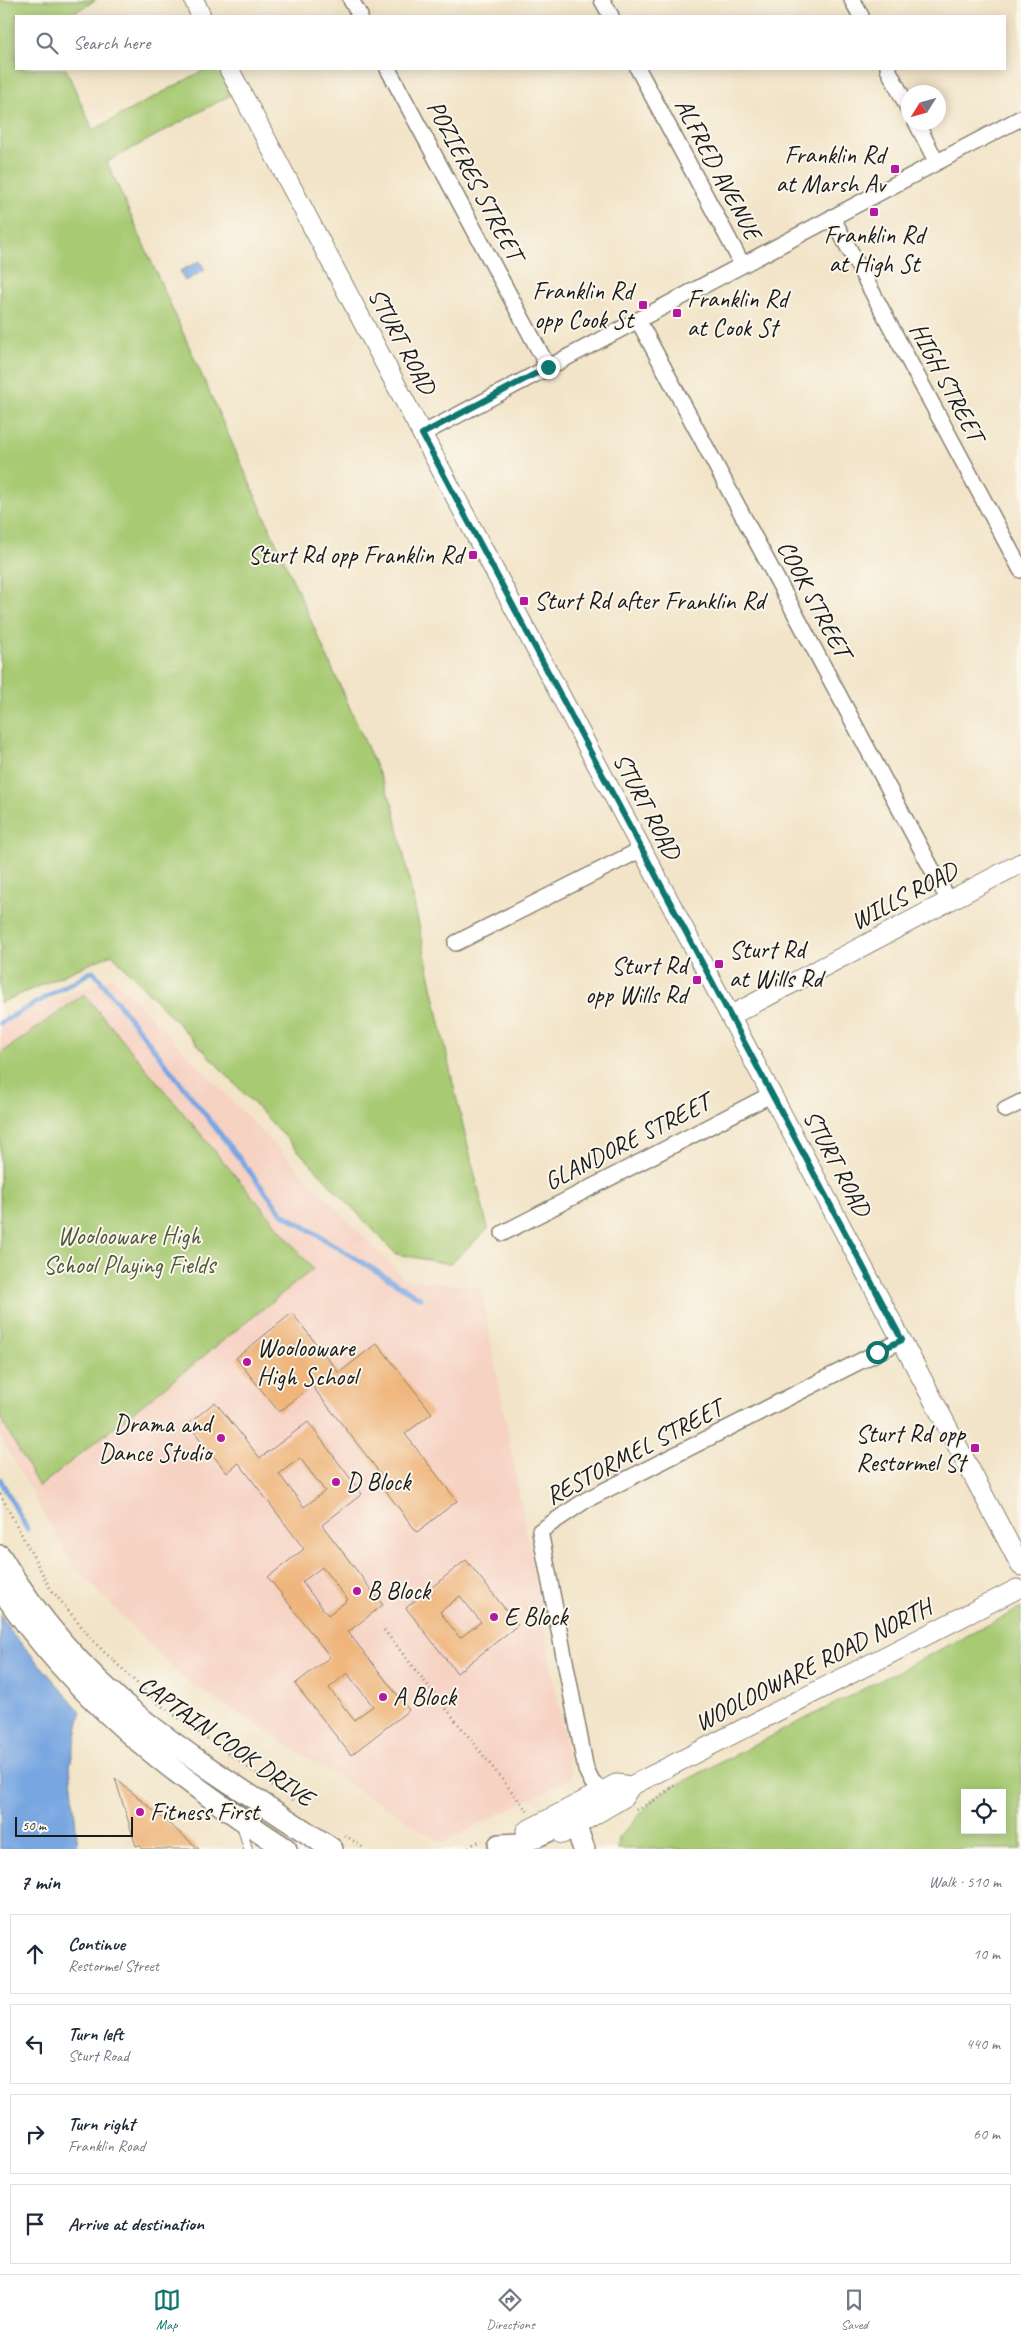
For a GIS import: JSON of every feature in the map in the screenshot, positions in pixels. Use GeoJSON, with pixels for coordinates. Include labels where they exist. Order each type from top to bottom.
{"type":"FeatureCollection","features":[{"type":"Feature","properties":{"kind":"main road","name":"CAPTAIN COOK DRIVE"},"geometry":{"type":"LineString","coordinates":[[0,1556],[48,1624],[87,1668],[136,1715],[181,1748],[337,1841]]}},
{"type":"Feature","properties":{"kind":"main road","name":"CAPTAIN COOK DRIVE"},"geometry":{"type":"LineString","coordinates":[[0,1587],[62,1668],[105,1712],[151,1753],[239,1818],[286,1849]]}},
{"type":"Feature","properties":{"kind":"main road"},"geometry":{"type":"LineString","coordinates":[[495,1847],[519,1844],[553,1829],[576,1827],[584,1849]]}},
{"type":"Feature","properties":{"kind":"street"},"geometry":{"type":"LineString","coordinates":[[194,0],[201,15]]}},
{"type":"Feature","properties":{"kind":"street"},"geometry":{"type":"LineString","coordinates":[[352,0],[360,15]]}},
{"type":"Feature","properties":{"kind":"street"},"geometry":{"type":"LineString","coordinates":[[602,0],[610,15]]}},
{"type":"Feature","properties":{"kind":"street"},"geometry":{"type":"LineString","coordinates":[[852,0],[860,15]]}},
{"type":"Feature","properties":{"kind":"street","name":"STURT ROAD"},"geometry":{"type":"LineString","coordinates":[[230,70],[1021,1567]]}},
{"type":"Feature","properties":{"kind":"street","name":"POZIERES STREET"},"geometry":{"type":"LineString","coordinates":[[389,70],[548,367]]}},
{"type":"Feature","properties":{"kind":"street","name":"ALFRED AVENUE"},"geometry":{"type":"LineString","coordinates":[[639,70],[742,264]]}},
{"type":"Feature","properties":{"kind":"street"},"geometry":{"type":"LineString","coordinates":[[889,70],[901,94]]}},
{"type":"Feature","properties":{"kind":"street"},"geometry":{"type":"LineString","coordinates":[[422,434],[1021,118]]}},
{"type":"Feature","properties":{"kind":"street"},"geometry":{"type":"LineString","coordinates":[[920,130],[936,162]]}},
{"type":"Feature","properties":{"kind":"street","name":"HIGH STREET"},"geometry":{"type":"LineString","coordinates":[[832,217],[1021,570]]}},
{"type":"Feature","properties":{"kind":"street","name":"COOK STREET"},"geometry":{"type":"LineString","coordinates":[[638,320],[950,901]]}},
{"type":"Feature","properties":{"kind":"street"},"geometry":{"type":"LineString","coordinates":[[456,943],[642,849]]}},
{"type":"Feature","properties":{"kind":"street","name":"WILLS ROAD"},"geometry":{"type":"LineString","coordinates":[[730,1016],[1021,863]]}},
{"type":"Feature","properties":{"kind":"street","name":"GLANDORE STREET"},"geometry":{"type":"LineString","coordinates":[[503,1233],[772,1094]]}},
{"type":"Feature","properties":{"kind":"street"},"geometry":{"type":"LineString","coordinates":[[1005,1110],[1021,1102]]}},
{"type":"Feature","properties":{"kind":"street","name":"RESTORMEL STREET"},"geometry":{"type":"LineString","coordinates":[[617,1802],[592,1782],[586,1770],[540,1531],[586,1500],[902,1340]]}},
{"type":"Feature","properties":{"kind":"street"},"geometry":{"type":"LineString","coordinates":[[1019,1591],[1015,1577],[1021,1567]]}},
{"type":"Feature","properties":{"kind":"street","name":"WOOLOOWARE ROAD NORTH"},"geometry":{"type":"LineString","coordinates":[[533,1849],[576,1827],[617,1802],[623,1798],[631,1786],[1019,1591]]}},
{"type":"Feature","properties":{"kind":"street","name":"WOOLOOWARE ROAD NORTH"},"geometry":{"type":"LineString","coordinates":[[495,1847],[617,1802]]}},
{"type":"Feature","properties":{"kind":"lane"},"geometry":{"type":"LineString","coordinates":[[239,1818],[248,1849]]}},
{"type":"Feature","properties":{"kind":"path"},"geometry":{"type":"LineString","coordinates":[[0,1494],[50,1588],[95,1643],[159,1704],[304,1807]]}},
{"type":"Feature","properties":{"kind":"path"},"geometry":{"type":"LineString","coordinates":[[384,1630],[523,1803],[529,1814]]}},
{"type":"Feature","properties":{"kind":"path"},"geometry":{"type":"LineString","coordinates":[[617,1802],[655,1800],[682,1779]]}},
{"type":"Feature","properties":{"kind":"path"},"geometry":{"type":"LineString","coordinates":[[337,1841],[365,1849]]}},
{"type":"Feature","properties":{"kind":"shaded area","name":"Woolooware High School"},"geometry":{"type":"Polygon","coordinates":[[[112,977],[405,1279],[481,1288],[572,1778],[442,1843],[182,1678],[73,1565],[0,1436],[0,1022],[112,977]]]}},
{"type":"Feature","properties":{"kind":"green space"},"geometry":{"type":"Polygon","coordinates":[[[0,0],[96,0],[70,15],[15,15],[15,70],[66,70],[93,130],[204,70],[230,70],[240,90],[107,162],[393,805],[454,1088],[488,1229],[450,1264],[396,1254],[112,954],[0,1003],[0,0]]]}},
{"type":"Feature","properties":{"kind":"green space","name":"Woolooware High School Playing Fields"},"geometry":{"type":"Polygon","coordinates":[[[84,994],[313,1269],[39,1487],[0,1417],[0,1054],[84,994]]]}},
{"type":"Feature","properties":{"kind":"green space"},"geometry":{"type":"Polygon","coordinates":[[[1021,1608],[1021,1849],[618,1849],[619,1837],[659,1794],[1021,1608]]]}},
{"type":"Feature","properties":{"kind":"water"},"geometry":{"type":"Polygon","coordinates":[[[200,261],[205,270],[185,281],[180,271],[200,261]]]}},
{"type":"Feature","properties":{"kind":"water"},"geometry":{"type":"Polygon","coordinates":[[[0,1614],[13,1634],[81,1712],[70,1766],[78,1849],[0,1849],[0,1614]]]}},
{"type":"Feature","properties":{"kind":"building"},"geometry":{"type":"Polygon","coordinates":[[[292,1313],[339,1373],[377,1343],[432,1413],[405,1434],[457,1501],[417,1532],[379,1482],[384,1478],[312,1386],[279,1412],[236,1358],[292,1313]]]}},
{"type":"Feature","properties":{"kind":"building"},"geometry":{"type":"Polygon","coordinates":[[[215,1402],[260,1458],[308,1422],[362,1494],[322,1525],[383,1605],[348,1632],[409,1710],[351,1755],[295,1684],[330,1657],[268,1577],[304,1549],[239,1463],[227,1473],[188,1424],[215,1402]],[[300,1458],[279,1474],[304,1507],[325,1491],[300,1458]],[[322,1567],[302,1582],[328,1615],[348,1600],[322,1567]],[[347,1673],[329,1688],[354,1720],[373,1706],[347,1673]]]}},
{"type":"Feature","properties":{"kind":"building","name":"E Block"},"geometry":{"type":"Polygon","coordinates":[[[466,1560],[518,1625],[457,1673],[406,1608],[466,1560]],[[460,1596],[440,1612],[460,1638],[481,1622],[460,1596]]]}},
{"type":"Feature","properties":{"kind":"building","name":"Fitness First"},"geometry":{"type":"Polygon","coordinates":[[[115,1778],[199,1849],[141,1849],[140,1845],[136,1846],[115,1778]]]}},
{"type":"Feature","properties":{"kind":"waterway"},"geometry":{"type":"LineString","coordinates":[[0,1023],[93,971],[282,1213],[420,1298]]}},
{"type":"Feature","properties":{"kind":"waterway"},"geometry":{"type":"LineString","coordinates":[[0,1479],[27,1529]]}},
{"type":"Feature","properties":{"kind":"place","name":"Franklin Rd at Marsh Av"},"geometry":{"type":"Point","coordinates":[895,169]}},
{"type":"Feature","properties":{"kind":"place","name":"Franklin Rd at High St"},"geometry":{"type":"Point","coordinates":[874,212]}},
{"type":"Feature","properties":{"kind":"place","name":"Franklin Rd opp Cook St"},"geometry":{"type":"Point","coordinates":[643,305]}},
{"type":"Feature","properties":{"kind":"place","name":"Franklin Rd at Cook St"},"geometry":{"type":"Point","coordinates":[677,313]}},
{"type":"Feature","properties":{"kind":"place","name":"Sturt Rd opp Franklin Rd"},"geometry":{"type":"Point","coordinates":[473,555]}},
{"type":"Feature","properties":{"kind":"place","name":"Sturt Rd after Franklin Rd"},"geometry":{"type":"Point","coordinates":[524,601]}},
{"type":"Feature","properties":{"kind":"place","name":"Sturt Rd at Wills Rd"},"geometry":{"type":"Point","coordinates":[719,964]}},
{"type":"Feature","properties":{"kind":"place","name":"Sturt Rd opp Wills Rd"},"geometry":{"type":"Point","coordinates":[697,980]}},
{"type":"Feature","properties":{"kind":"place","name":"Woolooware High School"},"geometry":{"type":"Point","coordinates":[247,1362]}},
{"type":"Feature","properties":{"kind":"place","name":"Drama and Dance Studio"},"geometry":{"type":"Point","coordinates":[221,1438]}},
{"type":"Feature","properties":{"kind":"place","name":"Sturt Rd opp Restormel St"},"geometry":{"type":"Point","coordinates":[975,1448]}},
{"type":"Feature","properties":{"kind":"place","name":"D Block"},"geometry":{"type":"Point","coordinates":[336,1482]}},
{"type":"Feature","properties":{"kind":"place","name":"B Block"},"geometry":{"type":"Point","coordinates":[357,1591]}},
{"type":"Feature","properties":{"kind":"place","name":"E Block"},"geometry":{"type":"Point","coordinates":[494,1617]}},
{"type":"Feature","properties":{"kind":"place","name":"A Block"},"geometry":{"type":"Point","coordinates":[383,1697]}},
{"type":"Feature","properties":{"kind":"place","name":"Fitness First"},"geometry":{"type":"Point","coordinates":[140,1812]}},
{"type":"Feature","properties":{"kind":"route"},"geometry":{"type":"LineString","coordinates":[[548,367],[422,434],[902,1340],[877,1352]]}}]}
